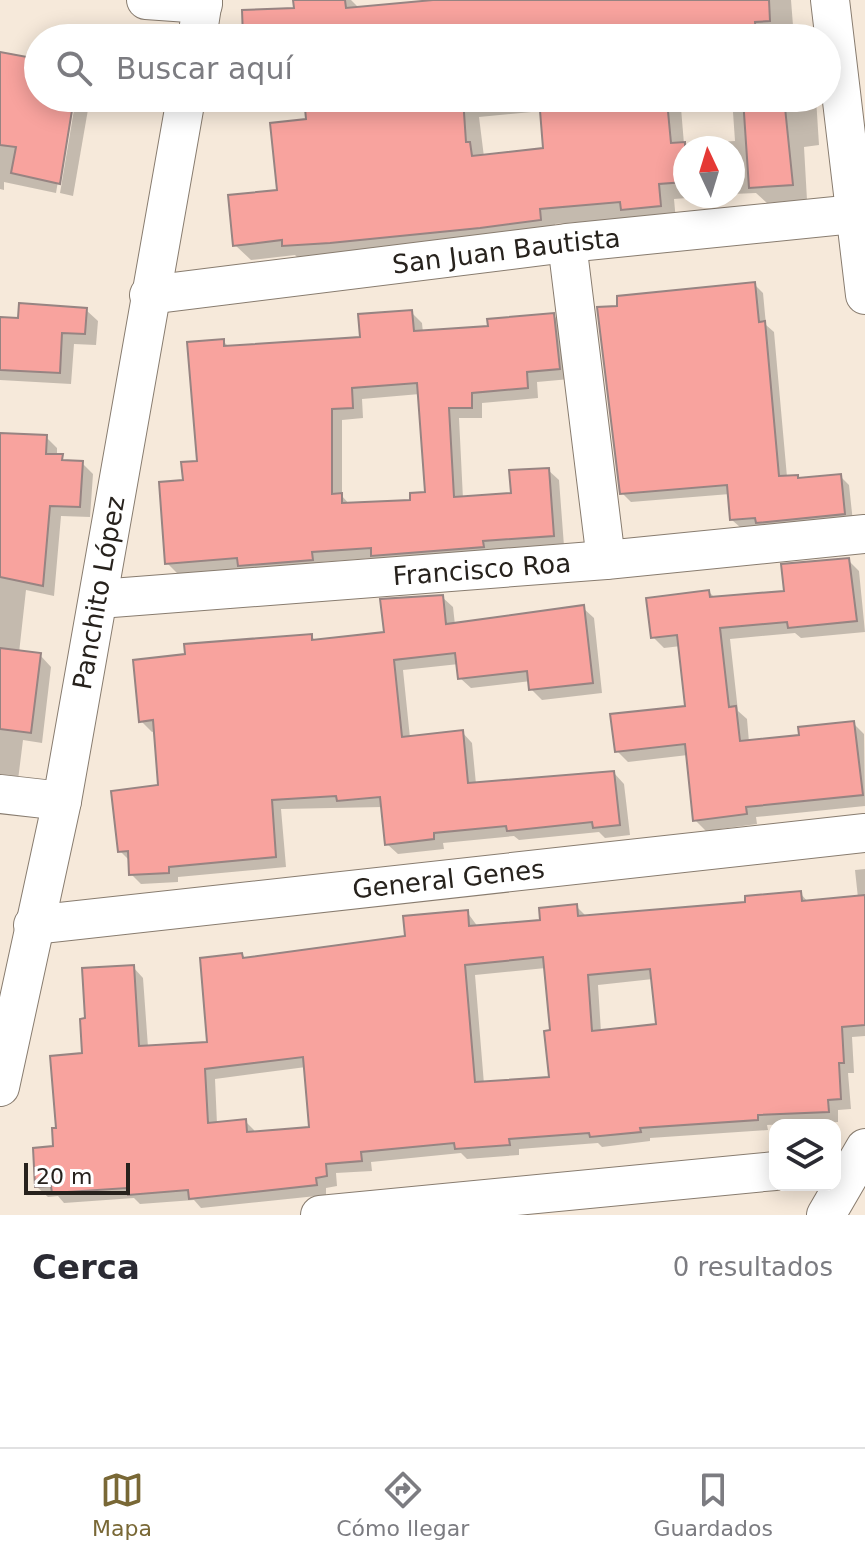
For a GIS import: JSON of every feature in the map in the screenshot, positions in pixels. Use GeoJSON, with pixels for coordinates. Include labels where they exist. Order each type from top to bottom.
{"type":"FeatureCollection","features":[{"type":"Feature","properties":{"kind":"street"},"geometry":{"type":"LineString","coordinates":[[146,0],[201,14]]}},
{"type":"Feature","properties":{"kind":"street"},"geometry":{"type":"LineString","coordinates":[[830,0],[833,24]]}},
{"type":"Feature","properties":{"kind":"street"},"geometry":{"type":"LineString","coordinates":[[841,78],[860,214],[865,295]]}},
{"type":"Feature","properties":{"kind":"street","name":"Panchito López"},"geometry":{"type":"LineString","coordinates":[[0,1087],[62,801],[183,112]]}},
{"type":"Feature","properties":{"kind":"street","name":"San Juan Bautista"},"geometry":{"type":"LineString","coordinates":[[149,295],[567,243],[860,214]]}},
{"type":"Feature","properties":{"kind":"street"},"geometry":{"type":"LineString","coordinates":[[567,243],[606,560]]}},
{"type":"Feature","properties":{"kind":"street","name":"Francisco Roa"},"geometry":{"type":"LineString","coordinates":[[99,599],[606,560],[865,534]]}},
{"type":"Feature","properties":{"kind":"street"},"geometry":{"type":"LineString","coordinates":[[0,794],[62,801]]}},
{"type":"Feature","properties":{"kind":"street","name":"General Genes"},"geometry":{"type":"LineString","coordinates":[[33,925],[865,833]]}},
{"type":"Feature","properties":{"kind":"street"},"geometry":{"type":"LineString","coordinates":[[826,1215],[855,1162]]}},
{"type":"Feature","properties":{"kind":"street"},"geometry":{"type":"LineString","coordinates":[[320,1215],[769,1172]]}},
{"type":"Feature","properties":{"kind":"building"},"geometry":{"type":"Polygon","coordinates":[[[293,0],[345,0],[346,8],[433,0],[769,0],[770,21],[755,24],[242,24],[242,10],[294,8],[293,0]]]}},
{"type":"Feature","properties":{"kind":"building"},"geometry":{"type":"Polygon","coordinates":[[[0,52],[24,56],[24,112],[72,112],[60,184],[11,173],[16,147],[0,145],[0,52]]]}},
{"type":"Feature","properties":{"kind":"building"},"geometry":{"type":"Polygon","coordinates":[[[305,112],[464,112],[466,142],[470,142],[472,156],[543,148],[540,112],[668,112],[673,143],[673,183],[659,184],[661,206],[621,210],[620,202],[540,209],[541,220],[480,228],[330,243],[282,246],[282,240],[233,246],[228,195],[277,190],[270,123],[306,119],[305,112]]]}},
{"type":"Feature","properties":{"kind":"building"},"geometry":{"type":"Polygon","coordinates":[[[744,112],[785,112],[793,185],[749,188],[744,112]]]}},
{"type":"Feature","properties":{"kind":"building"},"geometry":{"type":"Polygon","coordinates":[[[755,282],[759,322],[765,321],[779,476],[798,475],[798,478],[841,474],[845,514],[756,523],[755,518],[730,520],[727,485],[620,494],[597,307],[617,306],[617,296],[755,282]]]}},
{"type":"Feature","properties":{"kind":"building"},"geometry":{"type":"Polygon","coordinates":[[[19,303],[87,308],[85,334],[62,333],[60,373],[0,370],[0,317],[18,318],[19,303]]]}},
{"type":"Feature","properties":{"kind":"building"},"geometry":{"type":"Polygon","coordinates":[[[412,310],[414,331],[488,326],[487,319],[554,313],[560,369],[527,372],[528,388],[472,393],[472,408],[449,408],[454,497],[511,493],[509,470],[549,468],[554,536],[483,541],[484,547],[371,556],[371,548],[312,552],[313,560],[238,566],[237,558],[165,564],[159,482],[183,480],[181,462],[197,461],[187,342],[224,339],[224,346],[360,337],[358,314],[412,310]],[[417,383],[352,388],[353,408],[332,409],[332,494],[342,493],[342,503],[410,500],[410,493],[425,492],[417,383]]]}},
{"type":"Feature","properties":{"kind":"building"},"geometry":{"type":"Polygon","coordinates":[[[0,433],[47,435],[46,454],[63,454],[62,460],[83,461],[80,507],[50,506],[43,586],[0,577],[0,433]]]}},
{"type":"Feature","properties":{"kind":"building"},"geometry":{"type":"Polygon","coordinates":[[[849,558],[857,621],[788,628],[787,622],[720,628],[729,707],[736,706],[740,741],[799,735],[798,727],[854,721],[863,795],[746,807],[747,814],[693,821],[685,744],[615,752],[610,714],[685,706],[677,635],[651,638],[646,598],[709,590],[710,597],[784,591],[781,564],[849,558]]]}},
{"type":"Feature","properties":{"kind":"building"},"geometry":{"type":"Polygon","coordinates":[[[443,595],[446,624],[584,605],[593,683],[529,690],[527,671],[458,679],[455,653],[394,660],[402,737],[463,730],[468,783],[614,771],[620,825],[593,828],[592,822],[507,831],[506,826],[434,833],[434,839],[385,845],[380,797],[337,801],[336,796],[272,800],[276,857],[169,867],[169,873],[129,875],[128,851],[118,852],[111,791],[158,785],[153,720],[139,722],[133,660],[185,654],[184,644],[312,634],[312,640],[384,632],[380,599],[443,595]]]}},
{"type":"Feature","properties":{"kind":"building"},"geometry":{"type":"Polygon","coordinates":[[[0,648],[41,653],[31,733],[0,729],[0,648]]]}},
{"type":"Feature","properties":{"kind":"building"},"geometry":{"type":"Polygon","coordinates":[[[801,891],[802,901],[865,895],[865,1025],[842,1027],[844,1063],[839,1063],[841,1099],[828,1100],[829,1112],[758,1115],[758,1120],[640,1128],[641,1132],[590,1137],[589,1133],[509,1139],[510,1145],[455,1149],[454,1143],[361,1152],[362,1161],[326,1164],[327,1176],[316,1178],[317,1185],[189,1199],[188,1190],[128,1195],[127,1188],[52,1193],[51,1186],[35,1187],[33,1148],[53,1146],[52,1128],[56,1128],[50,1056],[82,1053],[80,1019],[85,1018],[82,968],[134,965],[139,1046],[207,1042],[200,958],[242,953],[243,958],[405,936],[403,916],[468,910],[469,926],[540,920],[539,908],[577,904],[578,916],[745,902],[745,896],[801,891]],[[543,957],[465,965],[475,1082],[549,1077],[544,1031],[550,1030],[543,957]],[[650,969],[588,975],[592,1031],[656,1024],[650,969]],[[303,1057],[205,1069],[208,1123],[246,1119],[247,1132],[309,1127],[303,1057]]]}}]}
